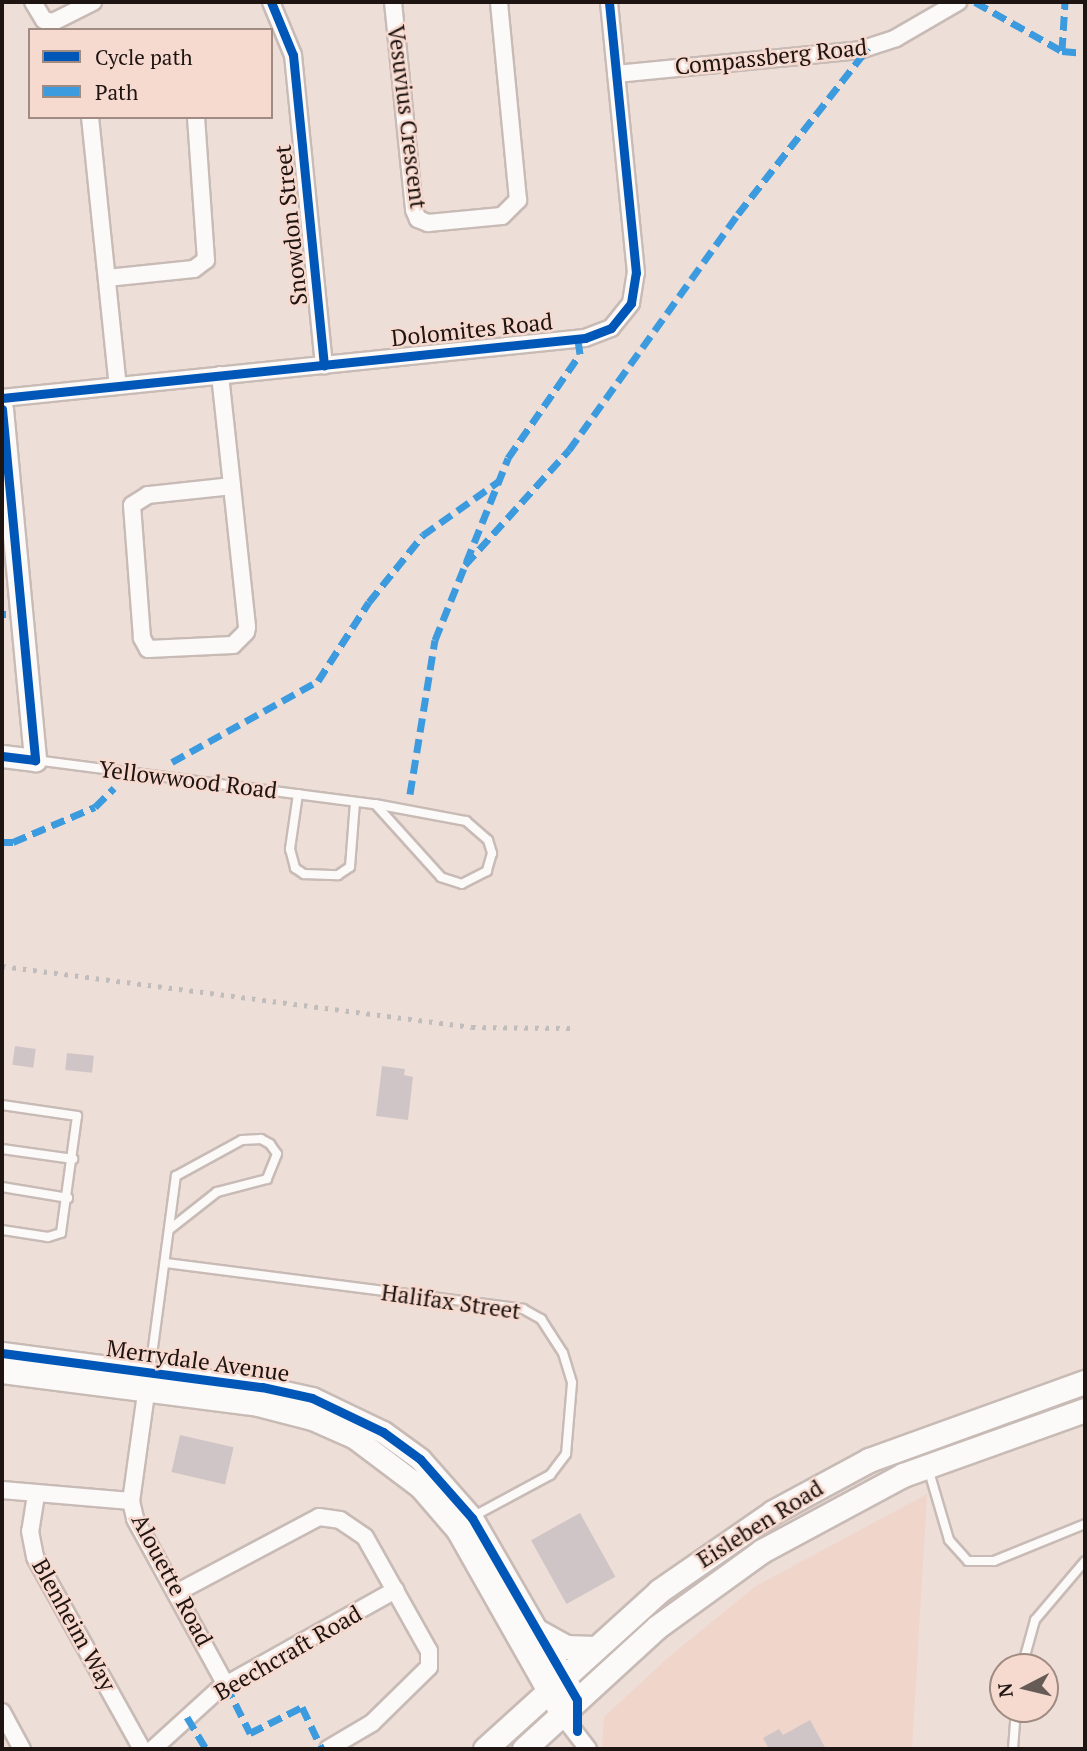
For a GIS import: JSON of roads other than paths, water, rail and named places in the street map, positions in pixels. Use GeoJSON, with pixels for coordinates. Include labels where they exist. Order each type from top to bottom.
{"type":"FeatureCollection","features":[{"type":"Feature","properties":{"kind":"main road","name":"Eisleben Road"},"geometry":{"type":"LineString","coordinates":[[485,1749],[594,1647],[693,1565],[810,1491],[933,1433],[1085,1382]]}},
{"type":"Feature","properties":{"kind":"main road","name":"Eisleben Road"},"geometry":{"type":"LineString","coordinates":[[524,1749],[657,1627],[734,1569],[820,1517],[927,1465],[1085,1410]]}},
{"type":"Feature","properties":{"kind":"main road"},"geometry":{"type":"LineString","coordinates":[[539,1632],[566,1647],[594,1647]]}},
{"type":"Feature","properties":{"kind":"street"},"geometry":{"type":"LineString","coordinates":[[33,2],[44,20],[53,22],[93,2]]}},
{"type":"Feature","properties":{"kind":"street","name":"Snowdon Street"},"geometry":{"type":"LineString","coordinates":[[271,2],[293,55],[324,365]]}},
{"type":"Feature","properties":{"kind":"street","name":"Vesuvius Crescent"},"geometry":{"type":"LineString","coordinates":[[393,2],[414,210],[418,219],[428,223],[502,216],[514,209],[518,200],[499,2]]}},
{"type":"Feature","properties":{"kind":"street","name":"Dolomites Road"},"geometry":{"type":"LineString","coordinates":[[2,398],[585,338],[619,321],[631,303],[636,283],[609,2]]}},
{"type":"Feature","properties":{"kind":"street","name":"Compassberg Road"},"geometry":{"type":"LineString","coordinates":[[616,74],[860,50],[896,38],[929,9],[958,2]]}},
{"type":"Feature","properties":{"kind":"street"},"geometry":{"type":"LineString","coordinates":[[90,119],[118,386]]}},
{"type":"Feature","properties":{"kind":"street"},"geometry":{"type":"LineString","coordinates":[[107,278],[194,268],[206,260],[196,119]]}},
{"type":"Feature","properties":{"kind":"street"},"geometry":{"type":"LineString","coordinates":[[220,375],[232,486],[244,636],[233,645],[148,649],[142,638],[132,505],[143,496],[232,486]]}},
{"type":"Feature","properties":{"kind":"street"},"geometry":{"type":"LineString","coordinates":[[2,409],[36,760]]}},
{"type":"Feature","properties":{"kind":"street","name":"Yellowwood Road"},"geometry":{"type":"LineString","coordinates":[[2,756],[36,760]]}},
{"type":"Feature","properties":{"kind":"street","name":"Merrydale Avenue"},"geometry":{"type":"LineString","coordinates":[[2,1353],[258,1405],[336,1428],[384,1457],[464,1524],[539,1632],[555,1682]]}},
{"type":"Feature","properties":{"kind":"street","name":"Merrydale Avenue"},"geometry":{"type":"LineString","coordinates":[[2,1372],[148,1381]]}},
{"type":"Feature","properties":{"kind":"street","name":"Alouette Road"},"geometry":{"type":"LineString","coordinates":[[148,1381],[131,1501],[135,1518],[226,1685]]}},
{"type":"Feature","properties":{"kind":"street"},"geometry":{"type":"LineString","coordinates":[[2,1490],[131,1501]]}},
{"type":"Feature","properties":{"kind":"street","name":"Blenheim Way"},"geometry":{"type":"LineString","coordinates":[[36,1495],[30,1531],[35,1557],[142,1749]]}},
{"type":"Feature","properties":{"kind":"street"},"geometry":{"type":"LineString","coordinates":[[176,1593],[324,1516],[340,1520],[365,1537],[429,1651],[429,1667],[372,1723],[328,1749]]}},
{"type":"Feature","properties":{"kind":"street","name":"Merrydale Avenue"},"geometry":{"type":"LineString","coordinates":[[464,1524],[569,1707]]}},
{"type":"Feature","properties":{"kind":"street","name":"Beechcraft Road"},"geometry":{"type":"LineString","coordinates":[[153,1749],[226,1685],[395,1590]]}},
{"type":"Feature","properties":{"kind":"street"},"geometry":{"type":"LineString","coordinates":[[569,1707],[577,1731],[589,1749]]}},
{"type":"Feature","properties":{"kind":"street"},"geometry":{"type":"LineString","coordinates":[[2,1712],[22,1749]]}},
{"type":"Feature","properties":{"kind":"lane","name":"Yellowwood Road"},"geometry":{"type":"LineString","coordinates":[[36,760],[375,804],[473,824],[490,846],[490,866],[470,883],[447,881],[375,804]]}},
{"type":"Feature","properties":{"kind":"lane"},"geometry":{"type":"LineString","coordinates":[[298,794],[290,849],[295,868],[304,874],[338,875],[350,867],[355,802]]}},
{"type":"Feature","properties":{"kind":"lane"},"geometry":{"type":"LineString","coordinates":[[2,1105],[77,1116],[65,1224],[55,1236],[2,1230]]}},
{"type":"Feature","properties":{"kind":"lane"},"geometry":{"type":"LineString","coordinates":[[148,1381],[166,1263],[172,1188],[182,1169],[251,1138],[261,1139],[277,1154],[267,1179],[217,1192],[170,1229]]}},
{"type":"Feature","properties":{"kind":"lane"},"geometry":{"type":"LineString","coordinates":[[2,1149],[73,1159]]}},
{"type":"Feature","properties":{"kind":"lane"},"geometry":{"type":"LineString","coordinates":[[2,1187],[68,1198]]}},
{"type":"Feature","properties":{"kind":"lane","name":"Halifax Street"},"geometry":{"type":"LineString","coordinates":[[166,1263],[523,1309],[541,1319],[563,1353],[572,1383],[566,1454],[550,1475],[464,1524]]}},
{"type":"Feature","properties":{"kind":"lane"},"geometry":{"type":"LineString","coordinates":[[927,1465],[949,1540],[968,1561],[994,1561],[1085,1524]]}},
{"type":"Feature","properties":{"kind":"lane"},"geometry":{"type":"LineString","coordinates":[[1025,1653],[1035,1620],[1085,1561]]}},
{"type":"Feature","properties":{"kind":"lane"},"geometry":{"type":"LineString","coordinates":[[1013,1749],[1015,1723]]}},
{"type":"Feature","properties":{"kind":"railway"},"geometry":{"type":"LineString","coordinates":[[2,966],[472,1027],[573,1028]]}}]}
